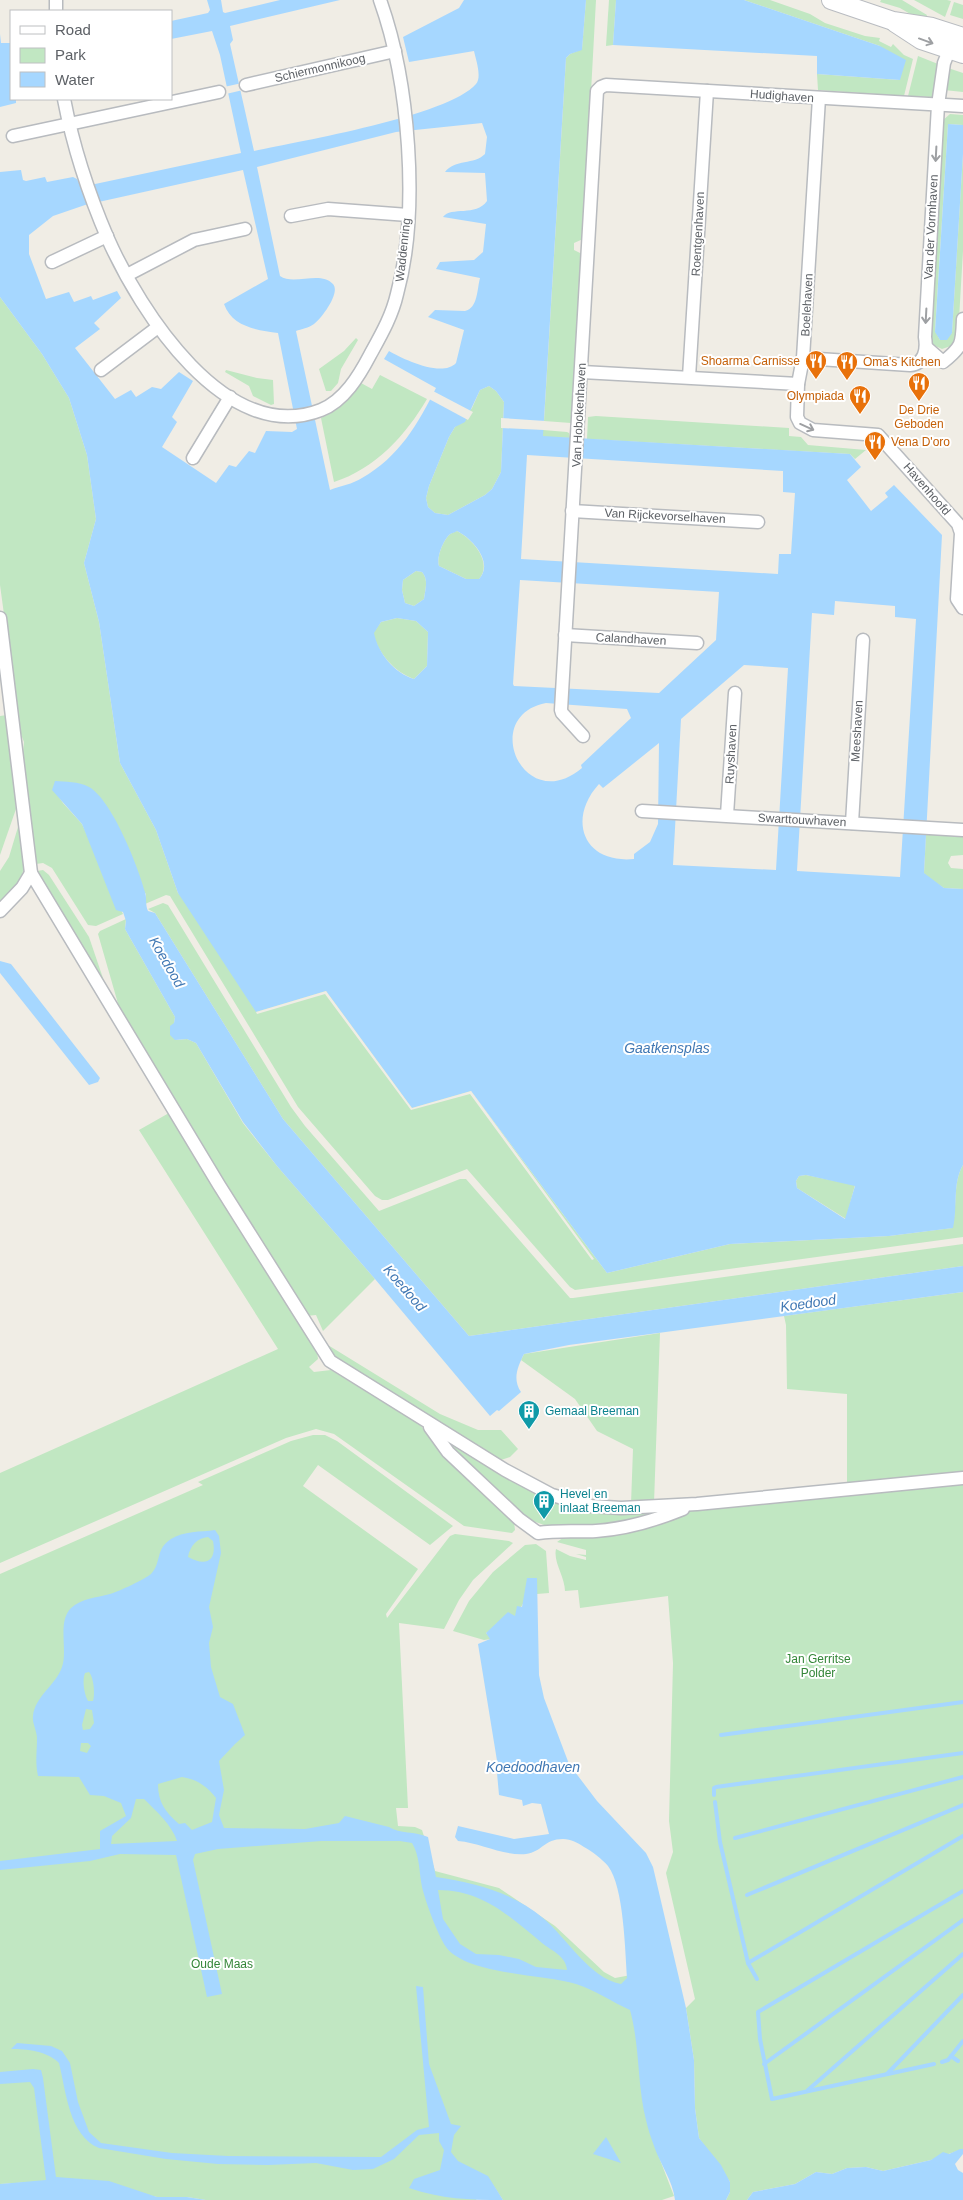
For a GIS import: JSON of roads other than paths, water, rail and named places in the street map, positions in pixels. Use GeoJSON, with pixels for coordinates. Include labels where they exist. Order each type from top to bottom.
{"type":"FeatureCollection","features":[{"type":"Feature","properties":{"kind":"street","name":"Waddenring"},"geometry":{"type":"LineString","coordinates":[[64,100],[88,185],[107,236],[127,275],[158,327],[187,362],[230,397],[270,415],[283,417],[313,412],[328,406],[349,389],[384,329],[397,296],[402,276],[408,214],[407,130],[395,51],[380,0]]}},
{"type":"Feature","properties":{"kind":"street"},"geometry":{"type":"LineString","coordinates":[[831,0],[893,21],[916,37],[958,44]]}},
{"type":"Feature","properties":{"kind":"street","name":"Van der Vormhaven"},"geometry":{"type":"LineString","coordinates":[[926,348],[925,336],[938,106],[944,63],[958,44]]}},
{"type":"Feature","properties":{"kind":"street","name":"Schiermonnikoog"},"geometry":{"type":"LineString","coordinates":[[246,86],[395,51]]}},
{"type":"Feature","properties":{"kind":"street","name":"Hudighaven"},"geometry":{"type":"LineString","coordinates":[[601,87],[606,85],[963,106]]}},
{"type":"Feature","properties":{"kind":"street","name":"Van Hobokenhaven"},"geometry":{"type":"LineString","coordinates":[[583,736],[562,713],[562,706],[597,92],[601,87]]}},
{"type":"Feature","properties":{"kind":"street","name":"Roentgenhaven"},"geometry":{"type":"LineString","coordinates":[[689,377],[706,91]]}},
{"type":"Feature","properties":{"kind":"street"},"geometry":{"type":"LineString","coordinates":[[13,136],[219,92]]}},
{"type":"Feature","properties":{"kind":"street","name":"Boelehaven"},"geometry":{"type":"LineString","coordinates":[[798,384],[804,358],[818,98]]}},
{"type":"Feature","properties":{"kind":"street"},"geometry":{"type":"LineString","coordinates":[[291,216],[328,209],[408,214]]}},
{"type":"Feature","properties":{"kind":"street"},"geometry":{"type":"LineString","coordinates":[[127,275],[194,240],[245,229]]}},
{"type":"Feature","properties":{"kind":"street"},"geometry":{"type":"LineString","coordinates":[[52,262],[107,236]]}},
{"type":"Feature","properties":{"kind":"street"},"geometry":{"type":"LineString","coordinates":[[804,358],[914,365],[922,359],[926,348],[944,362],[957,351],[960,345],[963,319]]}},
{"type":"Feature","properties":{"kind":"street"},"geometry":{"type":"LineString","coordinates":[[101,370],[158,327]]}},
{"type":"Feature","properties":{"kind":"street"},"geometry":{"type":"LineString","coordinates":[[582,372],[798,384]]}},
{"type":"Feature","properties":{"kind":"street","name":"Havenhoofd"},"geometry":{"type":"LineString","coordinates":[[798,384],[797,417],[800,423],[813,430],[878,435],[958,524],[961,533],[957,599],[963,608]]}},
{"type":"Feature","properties":{"kind":"street"},"geometry":{"type":"LineString","coordinates":[[193,458],[230,397]]}},
{"type":"Feature","properties":{"kind":"street","name":"Van Rijckevorselhaven"},"geometry":{"type":"LineString","coordinates":[[572,511],[758,522]]}},
{"type":"Feature","properties":{"kind":"street"},"geometry":{"type":"LineString","coordinates":[[0,618],[31,873],[210,1170],[330,1361],[504,1470],[552,1495],[571,1502],[591,1506],[621,1508],[697,1504],[963,1478]]}},
{"type":"Feature","properties":{"kind":"street","name":"Calandhaven"},"geometry":{"type":"LineString","coordinates":[[565,635],[697,643]]}},
{"type":"Feature","properties":{"kind":"street","name":"Meeshaven"},"geometry":{"type":"LineString","coordinates":[[852,823],[863,640]]}},
{"type":"Feature","properties":{"kind":"street","name":"Ruyshaven"},"geometry":{"type":"LineString","coordinates":[[728,816],[735,693]]}},
{"type":"Feature","properties":{"kind":"street","name":"Swarttouwhaven"},"geometry":{"type":"LineString","coordinates":[[648,811],[963,830]]}},
{"type":"Feature","properties":{"kind":"street"},"geometry":{"type":"LineString","coordinates":[[0,911],[22,888],[31,873]]}},
{"type":"Feature","properties":{"kind":"street"},"geometry":{"type":"LineString","coordinates":[[429,1424],[448,1452],[519,1519],[538,1533],[610,1529],[659,1517],[697,1504]]}},
{"type":"Feature","properties":{"kind":"water","name":"Gaatkensplas"},"geometry":{"type":"Polygon","coordinates":[[[207,0],[221,0],[223,12],[225,13],[280,0],[340,0],[230,26],[233,40],[230,44],[254,151],[338,134],[406,117],[436,107],[460,96],[478,81],[478,68],[474,51],[409,62],[403,37],[459,8],[464,0],[586,0],[582,50],[570,54],[566,58],[543,436],[850,454],[861,467],[847,480],[871,511],[888,497],[885,493],[894,485],[942,535],[924,873],[944,888],[963,889],[963,1165],[956,1188],[953,1228],[889,1236],[730,1244],[607,1273],[471,1091],[412,1108],[326,991],[256,1012],[178,893],[156,830],[120,763],[99,622],[84,563],[96,519],[87,455],[69,398],[42,354],[0,297],[0,172],[21,170],[23,180],[26,181],[45,177],[47,182],[73,177],[77,179],[81,187],[241,153],[220,55],[212,31],[172,39],[172,21],[208,13],[210,10],[207,0]],[[482,123],[396,132],[257,167],[280,276],[292,280],[321,278],[328,280],[335,288],[329,306],[317,321],[310,326],[296,331],[330,490],[358,480],[375,470],[406,439],[436,388],[384,359],[389,351],[422,366],[432,368],[442,369],[456,363],[464,330],[428,317],[435,310],[465,311],[469,309],[475,302],[480,278],[436,269],[440,262],[474,260],[483,252],[486,224],[443,217],[452,212],[477,209],[487,201],[485,173],[445,172],[454,165],[476,160],[485,154],[487,137],[482,123]],[[243,170],[85,205],[53,216],[29,235],[29,254],[46,299],[69,292],[74,302],[91,296],[93,300],[117,291],[121,298],[94,323],[100,329],[75,348],[115,399],[131,390],[136,397],[152,387],[161,389],[179,372],[193,381],[172,417],[177,422],[162,447],[216,483],[229,465],[236,467],[249,451],[255,453],[266,431],[292,432],[297,429],[278,333],[246,326],[233,318],[224,304],[268,279],[243,170]],[[489,386],[480,390],[465,422],[455,427],[449,437],[429,486],[426,498],[428,507],[435,513],[448,515],[485,495],[492,489],[501,472],[504,402],[496,391],[489,386]],[[527,455],[521,559],[778,574],[779,554],[791,554],[795,493],[783,492],[783,471],[527,455]],[[457,531],[449,535],[442,545],[438,559],[439,566],[466,579],[479,579],[483,573],[484,566],[480,552],[475,545],[457,531]],[[416,571],[403,580],[402,590],[405,603],[414,606],[424,599],[426,582],[422,572],[416,571]],[[520,580],[514,686],[659,693],[716,640],[719,592],[520,580]],[[835,601],[834,615],[812,613],[797,871],[900,877],[916,619],[895,617],[895,606],[835,601]],[[397,618],[381,622],[374,633],[383,655],[400,672],[414,679],[427,666],[428,632],[416,621],[397,618]],[[744,665],[681,719],[673,865],[776,870],[788,668],[744,665]],[[546,703],[526,712],[515,726],[513,742],[517,759],[527,772],[542,780],[561,780],[582,768],[581,765],[631,718],[627,709],[546,703]],[[659,743],[603,788],[599,784],[589,797],[584,811],[583,824],[585,836],[592,847],[603,854],[617,859],[634,859],[634,854],[650,842],[658,824],[659,743]],[[806,1175],[799,1176],[796,1181],[797,1188],[845,1219],[855,1186],[806,1175]]]}},
{"type":"Feature","properties":{"kind":"water"},"geometry":{"type":"Polygon","coordinates":[[[616,0],[744,0],[880,46],[906,60],[900,80],[817,74],[817,56],[613,45],[616,0]]]}},
{"type":"Feature","properties":{"kind":"water"},"geometry":{"type":"Polygon","coordinates":[[[0,34],[1,43],[10,43],[10,100],[16,100],[16,103],[0,107],[0,34]]]}},
{"type":"Feature","properties":{"kind":"water"},"geometry":{"type":"Polygon","coordinates":[[[948,124],[963,125],[963,154],[952,333],[947,340],[940,340],[935,332],[948,124]]]}},
{"type":"Feature","properties":{"kind":"water","name":"Koedood"},"geometry":{"type":"Polygon","coordinates":[[[55,781],[85,785],[98,794],[115,819],[137,866],[146,894],[148,911],[155,913],[283,1119],[469,1336],[963,1266],[963,1292],[569,1345],[524,1354],[516,1377],[521,1392],[499,1411],[497,1410],[490,1416],[277,1166],[243,1122],[196,1043],[187,1039],[175,1040],[170,1035],[170,1026],[174,1023],[175,1017],[125,929],[126,921],[123,912],[116,910],[82,824],[52,790],[55,781]]]}},
{"type":"Feature","properties":{"kind":"water"},"geometry":{"type":"Polygon","coordinates":[[[0,961],[11,964],[100,1078],[98,1082],[89,1085],[0,973],[0,961]]]}},
{"type":"Feature","properties":{"kind":"water","name":"Koedoodhaven"},"geometry":{"type":"Polygon","coordinates":[[[215,1530],[219,1536],[221,1553],[209,1607],[213,1627],[209,1643],[211,1667],[220,1697],[233,1704],[245,1735],[219,1761],[224,1790],[219,1815],[224,1828],[305,1829],[339,1823],[345,1816],[398,1831],[428,1837],[436,1877],[465,1882],[493,1890],[519,1901],[552,1926],[589,1966],[609,1980],[621,1984],[627,1978],[621,1904],[613,1876],[608,1866],[600,1858],[572,1840],[566,1839],[551,1841],[531,1853],[517,1854],[458,1841],[455,1837],[458,1826],[514,1839],[549,1834],[541,1804],[532,1803],[523,1806],[522,1800],[499,1795],[497,1773],[499,1773],[478,1644],[490,1639],[486,1633],[508,1612],[515,1616],[517,1606],[522,1607],[527,1578],[537,1578],[539,1675],[544,1698],[569,1764],[597,1801],[646,1853],[653,1867],[686,2008],[694,2060],[695,2108],[699,2138],[721,2165],[730,2182],[730,2192],[726,2200],[675,2200],[672,2186],[657,2153],[647,2123],[630,2010],[590,1989],[576,1984],[488,1968],[456,1956],[446,1947],[432,1918],[422,1887],[418,1859],[412,1843],[400,1841],[321,1841],[218,1849],[195,1854],[193,1860],[222,1994],[207,1997],[176,1855],[120,1854],[90,1861],[0,1870],[0,1861],[100,1849],[100,1831],[126,1816],[121,1803],[104,1796],[90,1795],[79,1777],[38,1776],[36,1762],[37,1735],[33,1719],[41,1696],[62,1667],[64,1660],[64,1628],[67,1614],[71,1608],[84,1600],[119,1591],[151,1574],[157,1565],[163,1547],[176,1536],[215,1530]],[[208,1537],[201,1539],[190,1549],[188,1557],[205,1562],[212,1557],[213,1541],[208,1537]],[[89,1672],[85,1673],[84,1679],[88,1701],[93,1701],[94,1690],[89,1672]],[[86,1709],[82,1725],[83,1730],[90,1729],[94,1723],[92,1710],[86,1709]],[[81,1743],[80,1751],[87,1753],[91,1746],[88,1743],[81,1743]],[[182,1777],[158,1784],[159,1796],[163,1806],[179,1824],[185,1823],[192,1830],[212,1822],[216,1798],[209,1790],[192,1779],[182,1777]],[[136,1799],[131,1818],[112,1836],[111,1844],[177,1841],[168,1824],[144,1799],[136,1799]],[[438,1890],[443,1919],[460,1944],[476,1954],[499,1955],[519,1959],[536,1967],[567,1970],[564,1961],[558,1954],[495,1907],[469,1895],[454,1891],[438,1890]]]}},
{"type":"Feature","properties":{"kind":"water"},"geometry":{"type":"Polygon","coordinates":[[[416,1986],[423,1987],[429,2064],[451,2124],[461,2126],[454,2135],[451,2152],[458,2161],[488,2176],[503,2200],[456,2198],[433,2195],[409,2188],[414,2179],[440,2170],[444,2150],[439,2141],[439,2133],[419,2135],[394,2159],[373,2169],[353,2170],[316,2163],[268,2165],[218,2164],[166,2159],[99,2148],[81,2134],[75,2123],[70,2112],[59,2063],[43,2053],[11,2049],[17,2043],[51,2046],[62,2051],[70,2063],[78,2102],[89,2132],[101,2143],[172,2153],[228,2156],[381,2157],[417,2130],[429,2127],[416,1986]]]}},
{"type":"Feature","properties":{"kind":"water"},"geometry":{"type":"Polygon","coordinates":[[[41,2070],[43,2078],[56,2177],[109,2181],[157,2197],[187,2197],[206,2200],[0,2200],[0,2184],[46,2180],[34,2088],[30,2082],[0,2084],[0,2072],[41,2070]]]}},
{"type":"Feature","properties":{"kind":"water"},"geometry":{"type":"Polygon","coordinates":[[[606,2137],[621,2163],[593,2154],[606,2137]]]}},
{"type":"Feature","properties":{"kind":"water"},"geometry":{"type":"Polygon","coordinates":[[[963,2149],[963,2154],[955,2164],[958,2170],[963,2173],[963,2200],[747,2200],[753,2192],[795,2184],[816,2172],[832,2174],[847,2168],[866,2167],[883,2171],[931,2160],[943,2152],[949,2154],[963,2149]]]}},
{"type":"Feature","properties":{"kind":"waterway"},"geometry":{"type":"LineString","coordinates":[[721,1735],[963,1702]]}},
{"type":"Feature","properties":{"kind":"waterway"},"geometry":{"type":"LineString","coordinates":[[714,1795],[714,1788],[716,1787],[963,1753]]}},
{"type":"Feature","properties":{"kind":"waterway"},"geometry":{"type":"LineString","coordinates":[[735,1838],[963,1777]]}},
{"type":"Feature","properties":{"kind":"waterway"},"geometry":{"type":"LineString","coordinates":[[715,1802],[720,1842],[748,1963],[963,1836]]}},
{"type":"Feature","properties":{"kind":"waterway"},"geometry":{"type":"LineString","coordinates":[[747,1895],[963,1805]]}},
{"type":"Feature","properties":{"kind":"waterway"},"geometry":{"type":"LineString","coordinates":[[934,2064],[772,2099],[760,2039],[758,2012],[963,1891]]}},
{"type":"Feature","properties":{"kind":"waterway"},"geometry":{"type":"LineString","coordinates":[[764,2064],[963,1920]]}},
{"type":"Feature","properties":{"kind":"waterway"},"geometry":{"type":"LineString","coordinates":[[808,2090],[963,1954]]}},
{"type":"Feature","properties":{"kind":"waterway"},"geometry":{"type":"LineString","coordinates":[[748,1963],[757,1979]]}},
{"type":"Feature","properties":{"kind":"waterway"},"geometry":{"type":"LineString","coordinates":[[887,2074],[963,1995]]}},
{"type":"Feature","properties":{"kind":"waterway"},"geometry":{"type":"LineString","coordinates":[[942,2062],[948,2060],[963,2041]]}},
{"type":"Feature","properties":{"kind":"waterway"},"geometry":{"type":"LineString","coordinates":[[951,2056],[958,2061]]}},
{"type":"Feature","properties":{"kind":"place","name":"Shoarma Carnisse"},"geometry":{"type":"Point","coordinates":[816,380]}},
{"type":"Feature","properties":{"kind":"place","name":"Oma's Kitchen"},"geometry":{"type":"Point","coordinates":[847,381]}},
{"type":"Feature","properties":{"kind":"place","name":"De Drie Geboden"},"geometry":{"type":"Point","coordinates":[919,402]}},
{"type":"Feature","properties":{"kind":"place","name":"Olympiada"},"geometry":{"type":"Point","coordinates":[860,415]}},
{"type":"Feature","properties":{"kind":"place","name":"Vena D'oro"},"geometry":{"type":"Point","coordinates":[875,461]}},
{"type":"Feature","properties":{"kind":"place","name":"Gemaal Breeman"},"geometry":{"type":"Point","coordinates":[529,1430]}},
{"type":"Feature","properties":{"kind":"place","name":"Hevel en inlaat Breeman"},"geometry":{"type":"Point","coordinates":[544,1520]}},
{"type":"Feature","properties":{"kind":"park label","name":"Jan Gerritse Polder"},"geometry":{"type":"Point","coordinates":[818,1666]}},
{"type":"Feature","properties":{"kind":"park label","name":"Oude Maas"},"geometry":{"type":"Point","coordinates":[222,1964]}}]}
